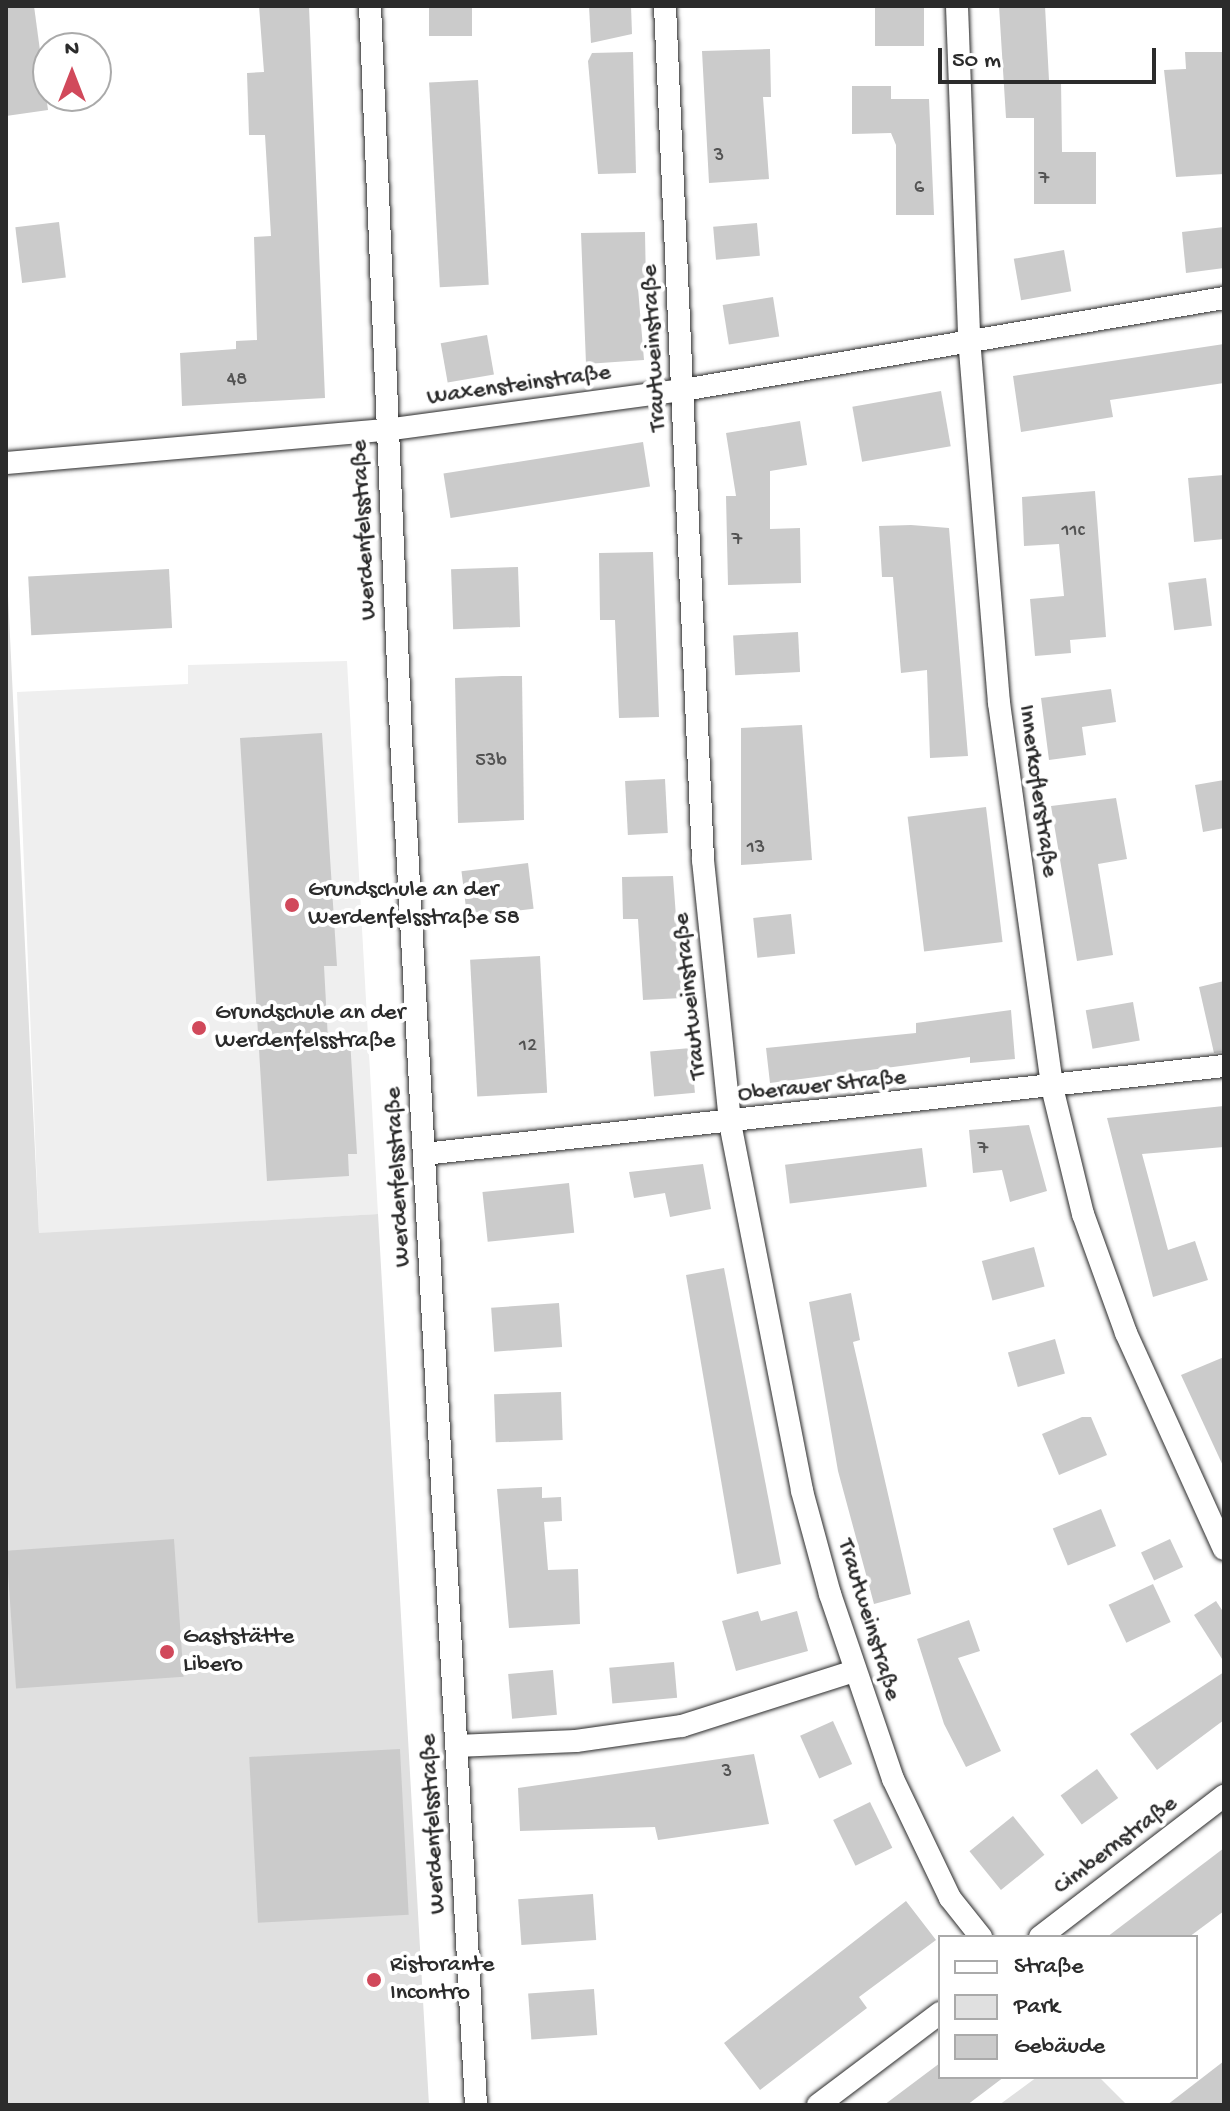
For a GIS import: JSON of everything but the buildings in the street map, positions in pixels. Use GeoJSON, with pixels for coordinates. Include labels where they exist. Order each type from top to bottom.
{"type":"FeatureCollection","features":[{"type":"Feature","properties":{"kind":"street","name":"Werdenfelsstraße"},"geometry":{"type":"LineString","coordinates":[[370,6],[386,430],[476,2105]]}},
{"type":"Feature","properties":{"kind":"street","name":"Trautweinstraße"},"geometry":{"type":"LineString","coordinates":[[665,6],[703,860],[730,1123],[802,1491],[854,1671],[893,1779],[950,1898],[979,1935]]}},
{"type":"Feature","properties":{"kind":"street","name":"Innerkoflerstraße"},"geometry":{"type":"LineString","coordinates":[[957,6],[969,338],[999,703],[1052,1087],[1083,1214],[1126,1333],[1224,1549]]}},
{"type":"Feature","properties":{"kind":"street","name":"Waxensteinstraße"},"geometry":{"type":"LineString","coordinates":[[6,463],[386,430],[683,390],[969,338],[1224,298]]}},
{"type":"Feature","properties":{"kind":"street","name":"Oberauer Straße"},"geometry":{"type":"LineString","coordinates":[[424,1154],[730,1123],[1224,1066]]}},
{"type":"Feature","properties":{"kind":"street"},"geometry":{"type":"LineString","coordinates":[[456,1746],[576,1741],[682,1726],[854,1671]]}},
{"type":"Feature","properties":{"kind":"street","name":"Cimbernstraße"},"geometry":{"type":"LineString","coordinates":[[1043,1935],[1224,1796]]}},
{"type":"Feature","properties":{"kind":"street"},"geometry":{"type":"LineString","coordinates":[[818,2105],[938,2015]]}},
{"type":"Feature","properties":{"kind":"shaded area","name":"Grundschule an der Werdenfelsstraße"},"geometry":{"type":"Polygon","coordinates":[[[347,661],[378,1214],[39,1234],[17,692],[188,684],[188,665],[347,661]]]}},
{"type":"Feature","properties":{"kind":"green space"},"geometry":{"type":"Polygon","coordinates":[[[6,554],[39,1233],[378,1214],[429,2105],[6,2105],[6,554]]]}},
{"type":"Feature","properties":{"kind":"green space"},"geometry":{"type":"Polygon","coordinates":[[[1034,2079],[1101,2079],[1127,2105],[999,2105],[1034,2079]]]}},
{"type":"Feature","properties":{"kind":"place","name":"Grundschule an der Werdenfelsstraße 58"},"geometry":{"type":"Point","coordinates":[292,905]}},
{"type":"Feature","properties":{"kind":"place","name":"Grundschule an der Werdenfelsstraße"},"geometry":{"type":"Point","coordinates":[199,1028]}},
{"type":"Feature","properties":{"kind":"place","name":"Gaststätte Libero"},"geometry":{"type":"Point","coordinates":[167,1652]}},
{"type":"Feature","properties":{"kind":"place","name":"Ristorante Incontro"},"geometry":{"type":"Point","coordinates":[374,1980]}}]}
